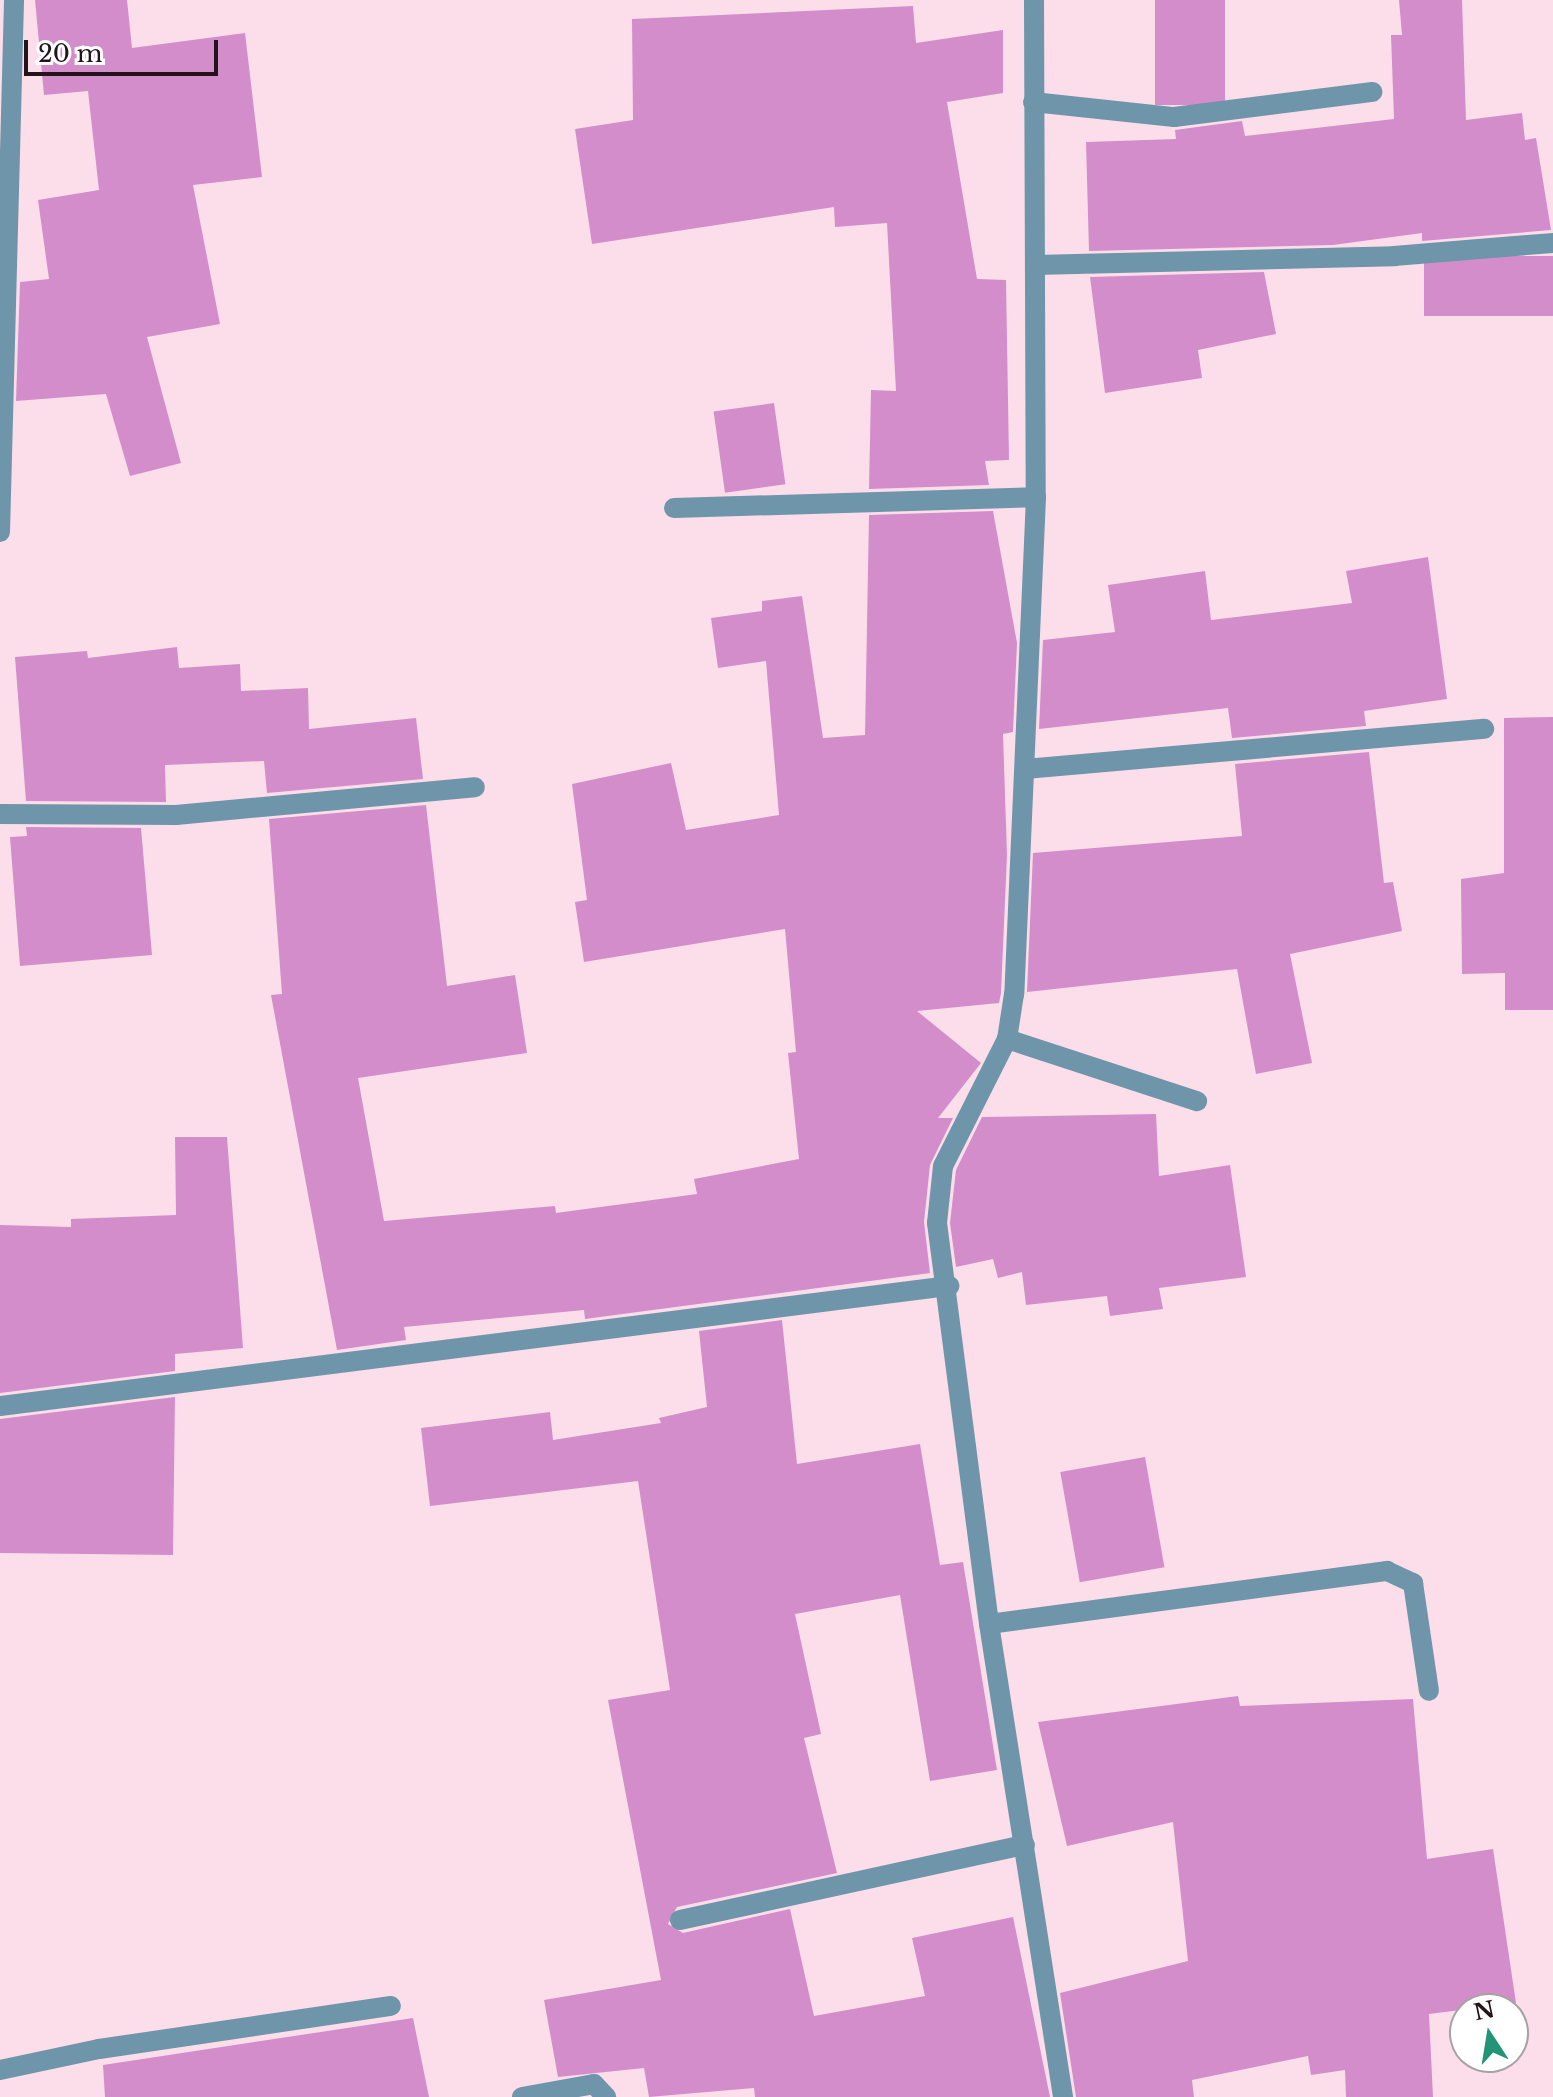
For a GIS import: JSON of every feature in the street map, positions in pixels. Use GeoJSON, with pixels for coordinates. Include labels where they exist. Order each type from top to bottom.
{"type":"FeatureCollection","features":[{"type":"Feature","properties":{"kind":"street"},"geometry":{"type":"LineString","coordinates":[[0,532],[14,0]]}},
{"type":"Feature","properties":{"kind":"street"},"geometry":{"type":"LineString","coordinates":[[1034,0],[1036,497],[1025,769],[1007,1039],[943,1166],[937,1223],[949,1286],[989,1624],[1063,2097]]}},
{"type":"Feature","properties":{"kind":"street"},"geometry":{"type":"LineString","coordinates":[[1033,102],[1174,117],[1372,92]]}},
{"type":"Feature","properties":{"kind":"street"},"geometry":{"type":"LineString","coordinates":[[1035,265],[1394,256],[1553,243]]}},
{"type":"Feature","properties":{"kind":"street"},"geometry":{"type":"LineString","coordinates":[[674,508],[1036,497]]}},
{"type":"Feature","properties":{"kind":"street"},"geometry":{"type":"LineString","coordinates":[[1025,769],[1484,729]]}},
{"type":"Feature","properties":{"kind":"street"},"geometry":{"type":"LineString","coordinates":[[0,814],[176,815],[475,787]]}},
{"type":"Feature","properties":{"kind":"street"},"geometry":{"type":"LineString","coordinates":[[1007,1039],[1197,1101]]}},
{"type":"Feature","properties":{"kind":"street"},"geometry":{"type":"LineString","coordinates":[[0,1406],[949,1286]]}},
{"type":"Feature","properties":{"kind":"street"},"geometry":{"type":"LineString","coordinates":[[989,1624],[1387,1571],[1413,1583],[1429,1691]]}},
{"type":"Feature","properties":{"kind":"street"},"geometry":{"type":"LineString","coordinates":[[680,1920],[1025,1845]]}},
{"type":"Feature","properties":{"kind":"street"},"geometry":{"type":"LineString","coordinates":[[0,2070],[99,2049],[391,2006]]}},
{"type":"Feature","properties":{"kind":"street"},"geometry":{"type":"LineString","coordinates":[[522,2097],[594,2084],[606,2097]]}},
{"type":"Feature","properties":{"kind":"building"},"geometry":{"type":"Polygon","coordinates":[[[35,0],[127,0],[132,48],[245,33],[262,177],[193,185],[220,324],[147,337],[181,463],[130,476],[106,394],[16,401],[20,282],[49,279],[38,200],[99,190],[88,91],[44,95],[35,0]]]}},
{"type":"Feature","properties":{"kind":"building"},"geometry":{"type":"Polygon","coordinates":[[[1155,0],[1225,0],[1225,105],[1155,105],[1155,0]]]}},
{"type":"Feature","properties":{"kind":"building"},"geometry":{"type":"Polygon","coordinates":[[[1399,0],[1462,0],[1466,120],[1522,113],[1525,140],[1536,138],[1551,230],[1422,241],[1422,233],[1333,245],[1089,251],[1086,142],[1176,139],[1175,130],[1242,121],[1245,136],[1394,119],[1391,35],[1402,35],[1399,0]]]}},
{"type":"Feature","properties":{"kind":"building"},"geometry":{"type":"Polygon","coordinates":[[[913,6],[916,43],[1003,30],[1003,93],[947,102],[977,279],[1006,280],[1009,460],[985,461],[989,485],[869,489],[871,390],[896,391],[887,223],[835,227],[834,207],[592,244],[575,129],[633,120],[632,19],[913,6]]]}},
{"type":"Feature","properties":{"kind":"building"},"geometry":{"type":"Polygon","coordinates":[[[1424,256],[1553,256],[1553,316],[1424,316],[1424,256]]]}},
{"type":"Feature","properties":{"kind":"building"},"geometry":{"type":"Polygon","coordinates":[[[1264,272],[1276,334],[1198,350],[1202,378],[1105,393],[1090,277],[1264,272]]]}},
{"type":"Feature","properties":{"kind":"building"},"geometry":{"type":"Polygon","coordinates":[[[774,403],[785,484],[725,493],[714,411],[774,403]]]}},
{"type":"Feature","properties":{"kind":"building"},"geometry":{"type":"Polygon","coordinates":[[[993,511],[1017,643],[1013,732],[1003,734],[1007,855],[1001,993],[999,1003],[917,1011],[981,1063],[938,1118],[953,1118],[930,1165],[924,1222],[930,1273],[585,1319],[584,1310],[404,1327],[406,1340],[337,1350],[271,995],[282,994],[269,819],[426,805],[447,986],[515,975],[527,1053],[358,1078],[384,1221],[555,1206],[556,1213],[697,1194],[694,1179],[799,1159],[788,1053],[796,1052],[785,929],[584,962],[575,902],[587,900],[572,784],[671,763],[686,830],[779,815],[766,661],[718,668],[711,618],[762,611],[762,601],[802,596],[823,738],[865,735],[869,515],[993,511]]]}},
{"type":"Feature","properties":{"kind":"building"},"geometry":{"type":"Polygon","coordinates":[[[1428,557],[1447,699],[1364,711],[1366,726],[1232,738],[1228,708],[1039,729],[1043,640],[1115,632],[1108,585],[1205,571],[1211,620],[1352,603],[1346,571],[1428,557]]]}},
{"type":"Feature","properties":{"kind":"building"},"geometry":{"type":"Polygon","coordinates":[[[177,647],[179,668],[240,664],[241,691],[308,688],[309,729],[416,718],[423,779],[267,793],[264,761],[165,765],[166,802],[26,801],[15,657],[87,651],[88,658],[177,647]]]}},
{"type":"Feature","properties":{"kind":"building"},"geometry":{"type":"Polygon","coordinates":[[[1553,717],[1553,1010],[1505,1010],[1505,973],[1462,974],[1461,879],[1504,873],[1504,718],[1553,717]]]}},
{"type":"Feature","properties":{"kind":"building"},"geometry":{"type":"Polygon","coordinates":[[[1369,752],[1384,883],[1393,882],[1402,931],[1290,954],[1312,1063],[1256,1074],[1237,969],[1027,992],[1033,853],[1242,836],[1235,764],[1369,752]]]}},
{"type":"Feature","properties":{"kind":"building"},"geometry":{"type":"Polygon","coordinates":[[[26,827],[141,828],[152,955],[20,966],[10,837],[27,836],[26,827]]]}},
{"type":"Feature","properties":{"kind":"building"},"geometry":{"type":"Polygon","coordinates":[[[1156,1114],[1159,1176],[1230,1165],[1246,1277],[1159,1288],[1163,1309],[1110,1316],[1107,1296],[1026,1305],[1022,1272],[998,1278],[993,1259],[956,1267],[950,1223],[956,1170],[982,1117],[1156,1114]]]}},
{"type":"Feature","properties":{"kind":"building"},"geometry":{"type":"Polygon","coordinates":[[[175,1137],[227,1137],[243,1348],[175,1354],[175,1371],[0,1393],[0,1225],[71,1227],[71,1219],[176,1215],[175,1137]]]}},
{"type":"Feature","properties":{"kind":"building"},"geometry":{"type":"Polygon","coordinates":[[[782,1320],[797,1464],[920,1444],[940,1565],[963,1562],[997,1770],[930,1781],[900,1595],[795,1614],[821,1734],[804,1738],[837,1873],[677,1907],[668,1924],[683,1933],[790,1909],[814,2016],[925,1996],[912,1938],[1013,1917],[1050,2097],[755,2097],[754,2088],[649,2097],[644,2068],[558,2077],[544,2000],[661,1980],[608,1700],[670,1690],[638,1481],[430,1506],[421,1428],[550,1412],[553,1440],[661,1423],[659,1418],[707,1407],[699,1331],[782,1320]]]}},
{"type":"Feature","properties":{"kind":"building"},"geometry":{"type":"Polygon","coordinates":[[[175,1397],[173,1555],[0,1553],[0,1419],[175,1397]]]}},
{"type":"Feature","properties":{"kind":"building"},"geometry":{"type":"Polygon","coordinates":[[[1145,1457],[1164,1567],[1080,1582],[1060,1472],[1145,1457]]]}},
{"type":"Feature","properties":{"kind":"building"},"geometry":{"type":"Polygon","coordinates":[[[1238,1696],[1240,1706],[1413,1699],[1427,1859],[1493,1849],[1515,1993],[1449,1993],[1449,2011],[1429,2014],[1433,2097],[1346,2097],[1345,2070],[1311,2075],[1308,2056],[1192,2080],[1194,2097],[1076,2097],[1060,1993],[1188,1961],[1173,1822],[1067,1846],[1038,1722],[1238,1696]]]}},
{"type":"Feature","properties":{"kind":"building"},"geometry":{"type":"Polygon","coordinates":[[[413,2018],[429,2097],[105,2097],[103,2065],[413,2018]]]}}]}
